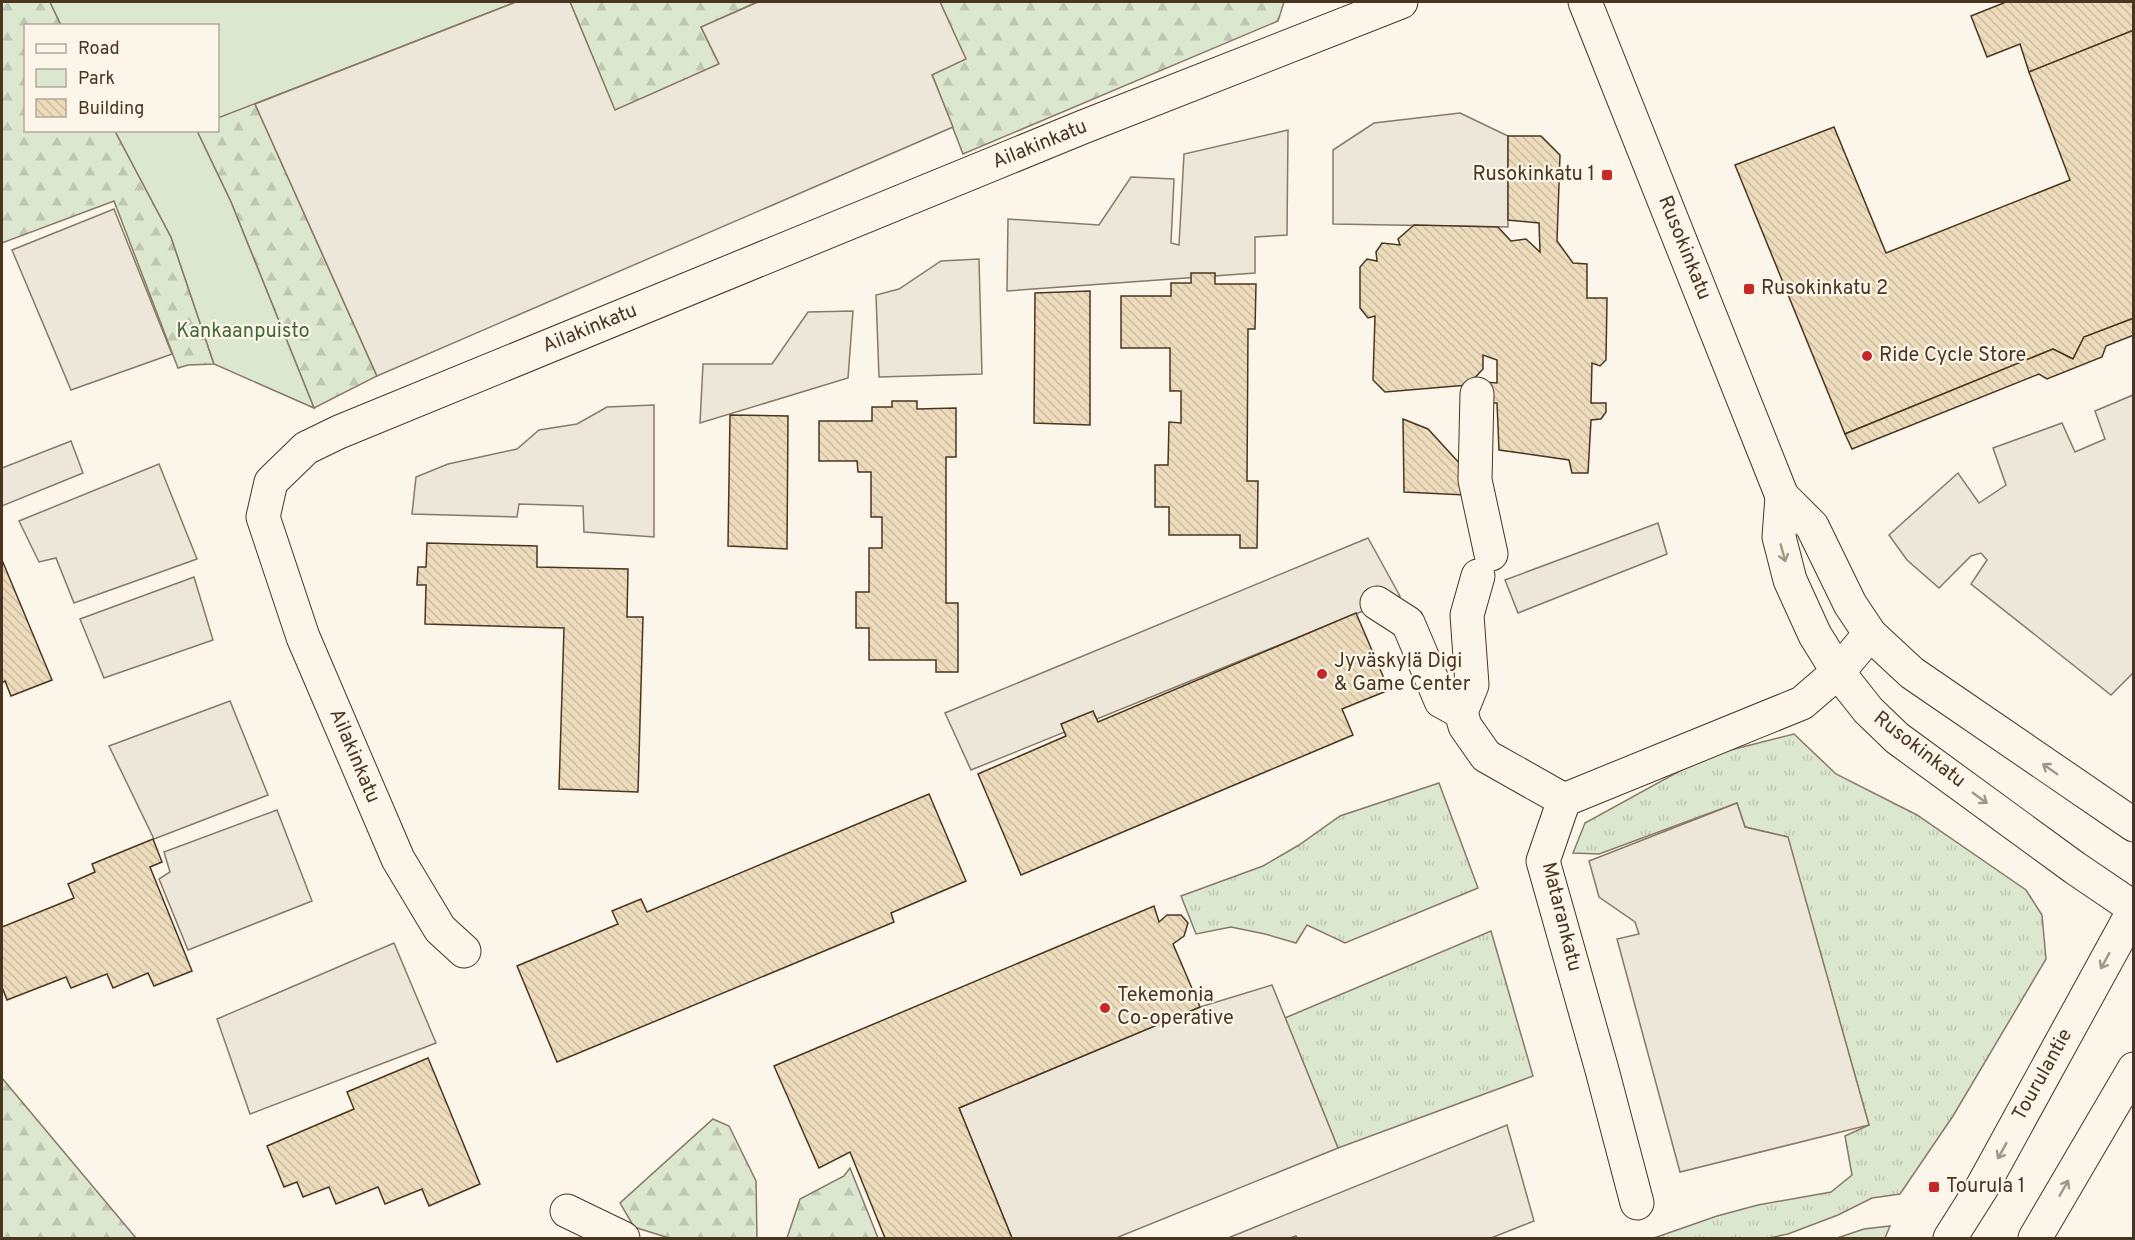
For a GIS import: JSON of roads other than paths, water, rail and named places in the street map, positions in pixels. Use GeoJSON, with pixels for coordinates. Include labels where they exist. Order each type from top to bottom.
{"type":"FeatureCollection","features":[{"type":"Feature","properties":{"kind":"street","name":"Ailakinkatu"},"geometry":{"type":"LineString","coordinates":[[464,951],[440,929],[398,859],[303,637],[263,517],[271,482],[306,448],[339,432],[1083,127],[1401,2]]}},
{"type":"Feature","properties":{"kind":"street","name":"Rusokinkatu"},"geometry":{"type":"LineString","coordinates":[[1585,2],[1782,496],[1812,526],[1850,604],[1870,634],[1912,673],[2133,825]]}},
{"type":"Feature","properties":{"kind":"street"},"geometry":{"type":"LineString","coordinates":[[1477,393],[1475,480],[1485,565],[1467,615],[1472,685],[1461,712],[1465,726],[1486,756],[1564,800],[1802,703],[1838,672],[1870,634]]}},
{"type":"Feature","properties":{"kind":"street","name":"Rusokinkatu"},"geometry":{"type":"LineString","coordinates":[[1782,496],[1779,537],[1790,580],[1815,635],[1838,672],[1868,710],[1898,738],[2133,909]]}},
{"type":"Feature","properties":{"kind":"street"},"geometry":{"type":"LineString","coordinates":[[1377,603],[1408,623],[1441,701],[1461,712]]}},
{"type":"Feature","properties":{"kind":"street","name":"Matarankatu"},"geometry":{"type":"LineString","coordinates":[[1564,800],[1543,861],[1637,1203]]}},
{"type":"Feature","properties":{"kind":"street","name":"Tourulantie"},"geometry":{"type":"LineString","coordinates":[[1950,1239],[1981,1189],[2133,909]]}},
{"type":"Feature","properties":{"kind":"street"},"geometry":{"type":"LineString","coordinates":[[2034,1239],[2133,1069]]}},
{"type":"Feature","properties":{"kind":"street"},"geometry":{"type":"LineString","coordinates":[[567,1211],[623,1239]]}},
{"type":"Feature","properties":{"kind":"place","name":"Rusokinkatu 1"},"geometry":{"type":"Point","coordinates":[1607,175]}},
{"type":"Feature","properties":{"kind":"place","name":"Rusokinkatu 2"},"geometry":{"type":"Point","coordinates":[1749,289]}},
{"type":"Feature","properties":{"kind":"place","name":"Ride Cycle Store"},"geometry":{"type":"Point","coordinates":[1867,356]}},
{"type":"Feature","properties":{"kind":"place","name":"Jyväskylä Digi & Game Center"},"geometry":{"type":"Point","coordinates":[1322,674]}},
{"type":"Feature","properties":{"kind":"place","name":"Tekemonia Co-operative"},"geometry":{"type":"Point","coordinates":[1105,1008]}},
{"type":"Feature","properties":{"kind":"place","name":"Tourula 1"},"geometry":{"type":"Point","coordinates":[1934,1187]}},
{"type":"Feature","properties":{"kind":"park label","name":"Kankaanpuisto"},"geometry":{"type":"Point","coordinates":[243,332]}}]}
